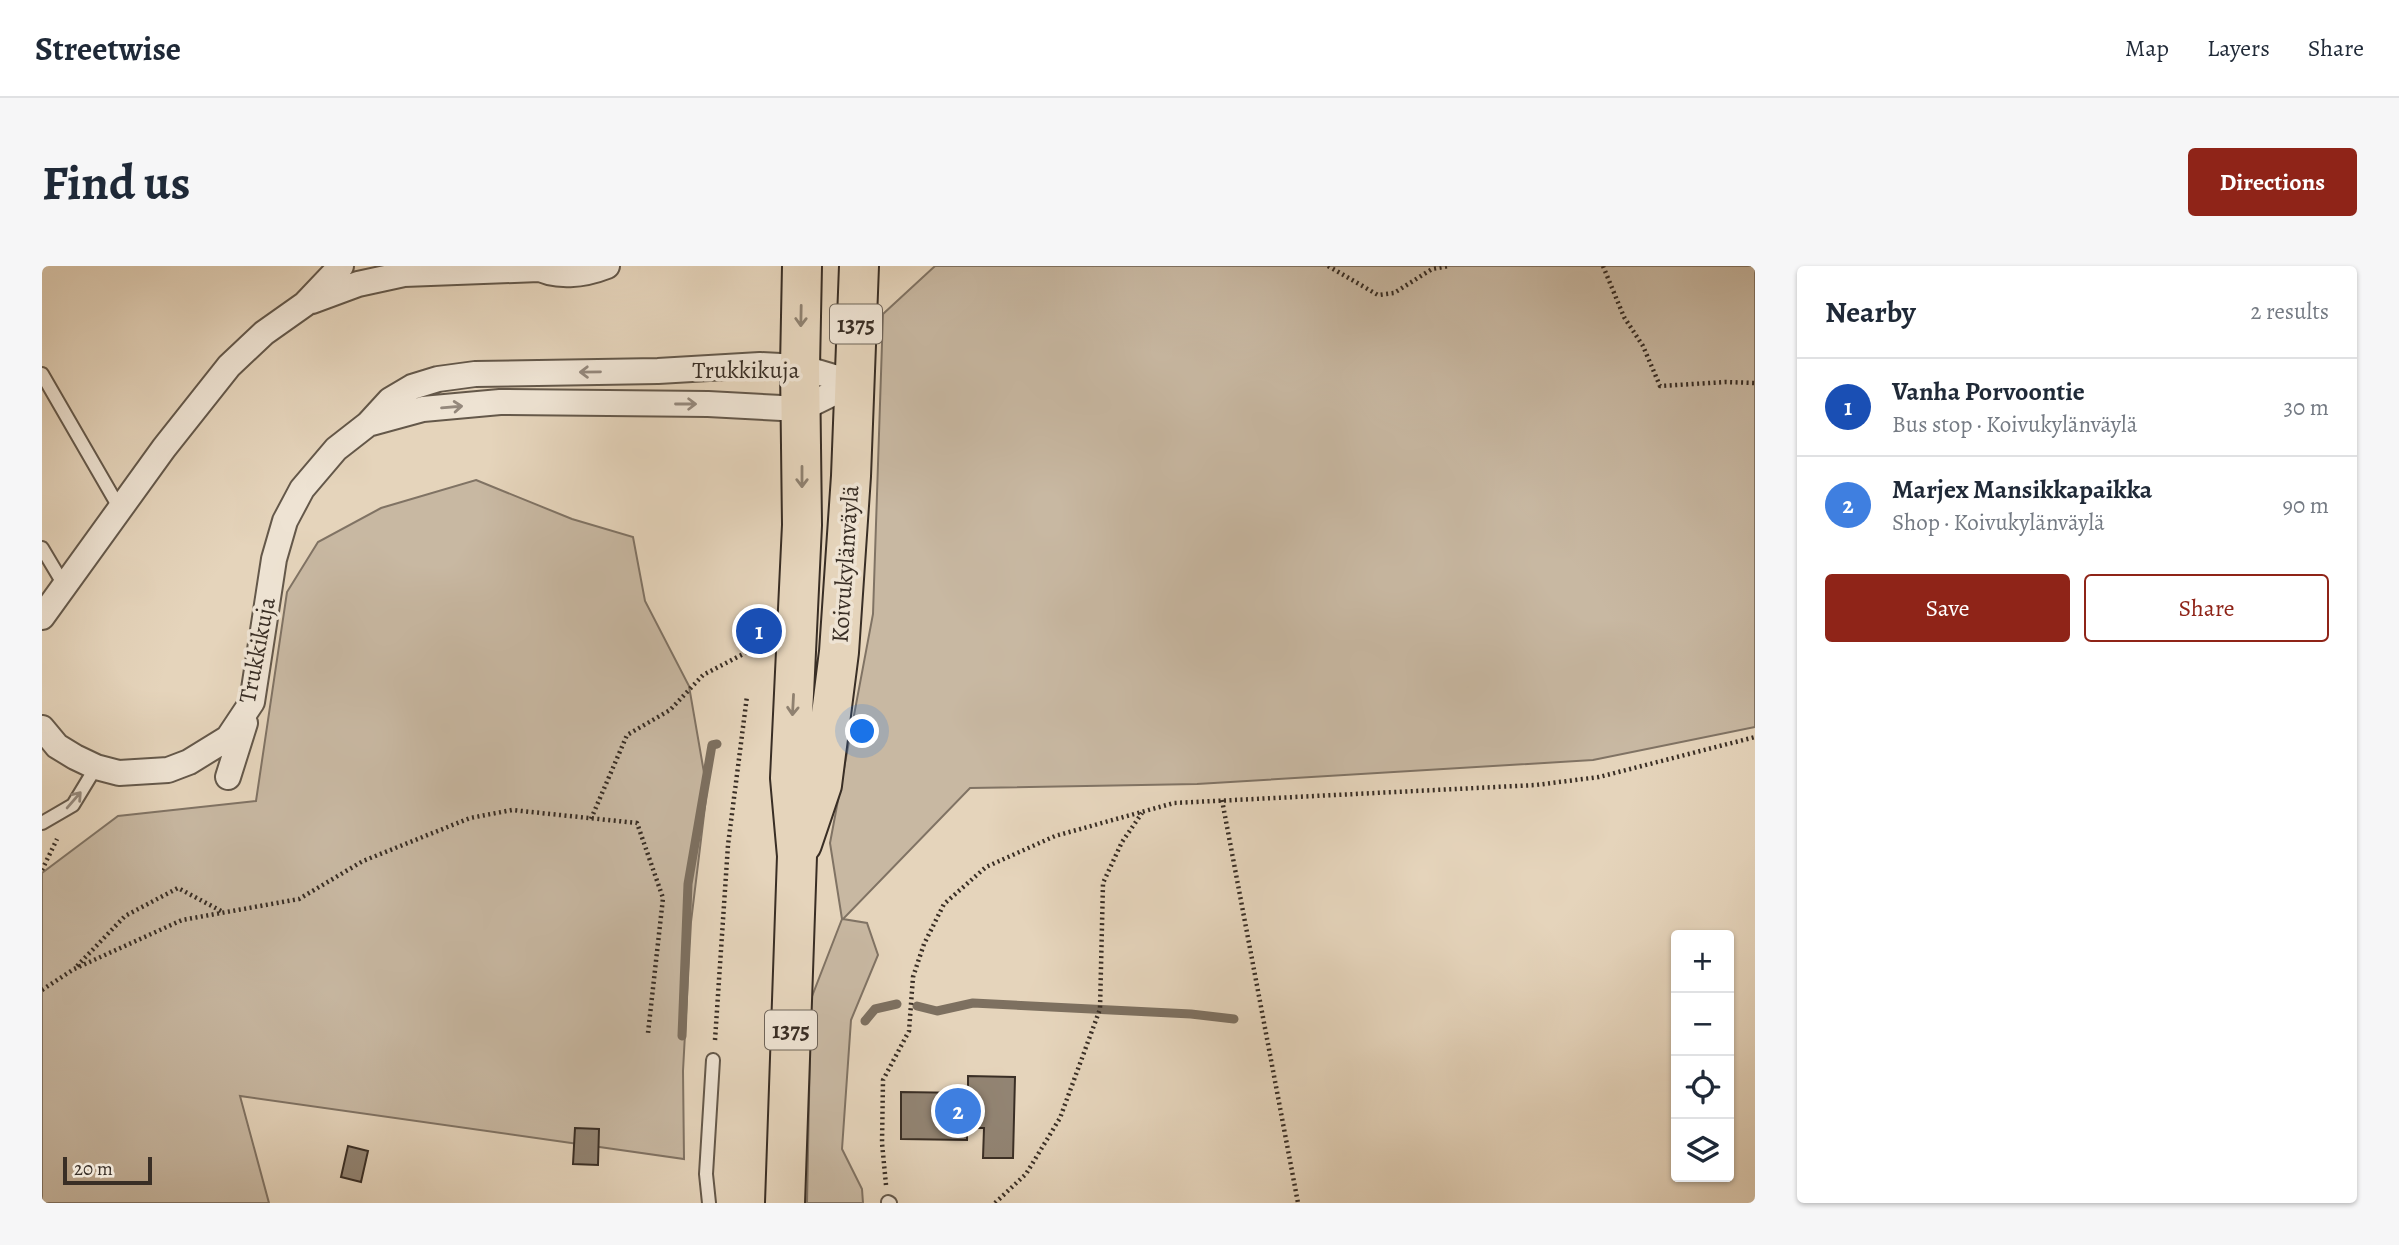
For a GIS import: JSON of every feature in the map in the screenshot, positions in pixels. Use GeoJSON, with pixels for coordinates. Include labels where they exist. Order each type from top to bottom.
{"type":"FeatureCollection","features":[{"type":"Feature","properties":{"kind":"main road","name":"Koivukylänväylä"},"geometry":{"type":"LineString","coordinates":[[785,1203],[797,856],[789,778],[802,525],[802,266]]}},
{"type":"Feature","properties":{"kind":"main road","name":"Koivukylänväylä"},"geometry":{"type":"LineString","coordinates":[[797,856],[822,785],[839,652],[859,266]]}},
{"type":"Feature","properties":{"kind":"street"},"geometry":{"type":"LineString","coordinates":[[42,617],[164,448],[229,366],[264,333],[304,303],[341,266]]}},
{"type":"Feature","properties":{"kind":"street"},"geometry":{"type":"LineString","coordinates":[[304,303],[358,284],[404,274],[537,268],[564,275],[591,273],[607,266]]}},
{"type":"Feature","properties":{"kind":"street","name":"Trukkikuja"},"geometry":{"type":"LineString","coordinates":[[377,422],[390,400],[412,387],[438,379],[475,374],[658,371],[760,365],[800,367],[854,383]]}},
{"type":"Feature","properties":{"kind":"street","name":"Trukkikuja"},"geometry":{"type":"LineString","coordinates":[[42,728],[57,746],[96,767],[120,773],[168,770],[189,762],[228,738],[252,702],[274,559],[285,521],[302,489],[336,449],[377,422],[423,409],[500,402],[708,404],[801,409],[854,383]]}},
{"type":"Feature","properties":{"kind":"street"},"geometry":{"type":"LineString","coordinates":[[228,777],[252,702]]}},
{"type":"Feature","properties":{"kind":"lane"},"geometry":{"type":"LineString","coordinates":[[42,374],[120,509]]}},
{"type":"Feature","properties":{"kind":"lane"},"geometry":{"type":"LineString","coordinates":[[42,548],[64,585]]}},
{"type":"Feature","properties":{"kind":"lane"},"geometry":{"type":"LineString","coordinates":[[42,822],[73,805],[96,767]]}},
{"type":"Feature","properties":{"kind":"lane"},"geometry":{"type":"LineString","coordinates":[[709,1203],[706,1174],[713,1060]]}},
{"type":"Feature","properties":{"kind":"path"},"geometry":{"type":"LineString","coordinates":[[1328,266],[1378,295],[1394,293],[1432,269],[1449,266]]}},
{"type":"Feature","properties":{"kind":"path"},"geometry":{"type":"LineString","coordinates":[[1603,266],[1624,317],[1643,346],[1660,386],[1755,383]]}},
{"type":"Feature","properties":{"kind":"path"},"geometry":{"type":"LineString","coordinates":[[592,819],[627,735],[670,710],[703,675],[748,651]]}},
{"type":"Feature","properties":{"kind":"path"},"geometry":{"type":"LineString","coordinates":[[713,1060],[728,845],[747,696]]}},
{"type":"Feature","properties":{"kind":"path"},"geometry":{"type":"LineString","coordinates":[[889,1203],[881,1143],[883,1080],[909,1031],[913,977],[923,944],[944,904],[986,867],[1055,836],[1174,803],[1536,785],[1599,778],[1755,737]]}},
{"type":"Feature","properties":{"kind":"path"},"geometry":{"type":"LineString","coordinates":[[1222,800],[1298,1203]]}},
{"type":"Feature","properties":{"kind":"path"},"geometry":{"type":"LineString","coordinates":[[42,990],[74,969],[182,920],[299,899],[363,861],[470,818],[512,810],[637,823],[663,898],[648,1033]]}},
{"type":"Feature","properties":{"kind":"path"},"geometry":{"type":"LineString","coordinates":[[995,1203],[1026,1174],[1060,1118],[1100,1009],[1103,883],[1122,842],[1142,812]]}},
{"type":"Feature","properties":{"kind":"path"},"geometry":{"type":"LineString","coordinates":[[74,969],[125,916],[178,888],[225,913]]}},
{"type":"Feature","properties":{"kind":"shaded area"},"geometry":{"type":"Polygon","coordinates":[[[935,266],[1755,266],[1755,727],[1593,760],[1197,784],[970,788],[843,919],[867,923],[878,955],[851,1020],[842,1149],[862,1189],[863,1203],[807,1203],[811,999],[842,919],[830,843],[873,614],[883,314],[935,266]]]}},
{"type":"Feature","properties":{"kind":"shaded area"},"geometry":{"type":"Polygon","coordinates":[[[476,480],[572,519],[633,537],[645,601],[689,686],[707,790],[691,922],[683,1071],[684,1159],[240,1096],[269,1203],[42,1203],[42,873],[118,816],[256,801],[287,592],[318,542],[381,508],[476,480]]]}},
{"type":"Feature","properties":{"kind":"building"},"geometry":{"type":"Polygon","coordinates":[[[968,1076],[1015,1077],[1013,1158],[983,1158],[984,1128],[967,1128],[967,1140],[901,1139],[901,1092],[968,1093],[968,1076]]]}},
{"type":"Feature","properties":{"kind":"building"},"geometry":{"type":"Polygon","coordinates":[[[575,1128],[599,1129],[598,1165],[573,1164],[575,1128]]]}},
{"type":"Feature","properties":{"kind":"building"},"geometry":{"type":"Polygon","coordinates":[[[348,1146],[368,1151],[361,1182],[341,1177],[348,1146]]]}},
{"type":"Feature","properties":{"kind":"waterway"},"geometry":{"type":"LineString","coordinates":[[682,1036],[688,884],[712,745],[717,744]]}},
{"type":"Feature","properties":{"kind":"waterway"},"geometry":{"type":"LineString","coordinates":[[917,1006],[937,1011],[973,1003],[1191,1014],[1234,1019]]}},
{"type":"Feature","properties":{"kind":"waterway"},"geometry":{"type":"LineString","coordinates":[[865,1021],[875,1009],[897,1004]]}},
{"type":"Feature","properties":{"kind":"place","name":"Vanha Porvoontie"},"geometry":{"type":"Point","coordinates":[759,631]}},
{"type":"Feature","properties":{"kind":"place","name":"Marjex Mansikkapaikka"},"geometry":{"type":"Point","coordinates":[958,1111]}}]}
